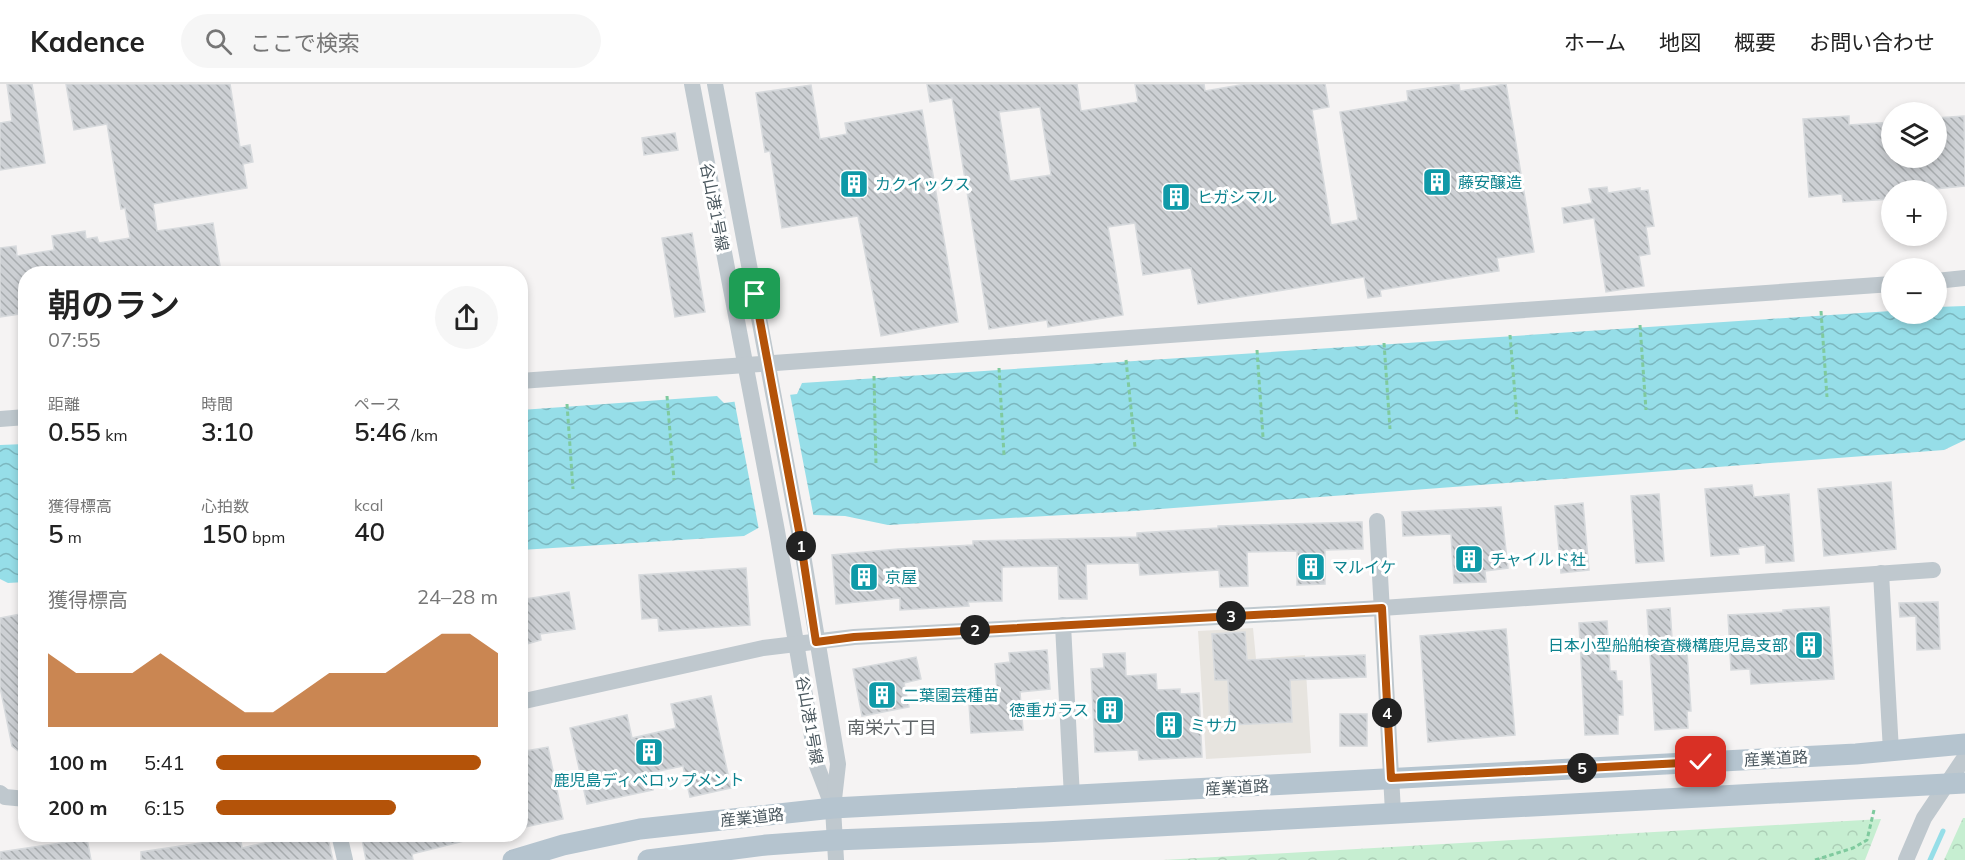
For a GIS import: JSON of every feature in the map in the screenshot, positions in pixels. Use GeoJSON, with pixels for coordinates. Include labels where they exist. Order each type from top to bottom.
{"type":"FeatureCollection","features":[{"type":"Feature","properties":{"kind":"main road","name":"産業道路"},"geometry":{"type":"LineString","coordinates":[[513,860],[563,845],[640,829],[833,808],[1072,797],[1891,751],[1965,744]]}},
{"type":"Feature","properties":{"kind":"main road","name":"産業道路"},"geometry":{"type":"LineString","coordinates":[[648,860],[766,845],[836,850],[903,836],[1044,832],[1955,784]]}},
{"type":"Feature","properties":{"kind":"street","name":"谷山港1号線"},"geometry":{"type":"LineString","coordinates":[[692,84],[777,531],[817,766],[833,808]]}},
{"type":"Feature","properties":{"kind":"street","name":"谷山港1号線"},"geometry":{"type":"LineString","coordinates":[[715,84],[799,531],[838,764],[833,808]]}},
{"type":"Feature","properties":{"kind":"street"},"geometry":{"type":"LineString","coordinates":[[1947,280],[1965,279]]}},
{"type":"Feature","properties":{"kind":"street"},"geometry":{"type":"LineString","coordinates":[[528,380],[1881,285]]}},
{"type":"Feature","properties":{"kind":"street"},"geometry":{"type":"LineString","coordinates":[[0,419],[18,418]]}},
{"type":"Feature","properties":{"kind":"street"},"geometry":{"type":"LineString","coordinates":[[1377,521],[1393,812]]}},
{"type":"Feature","properties":{"kind":"street"},"geometry":{"type":"LineString","coordinates":[[528,700],[763,648],[854,637],[1382,608],[1933,570]]}},
{"type":"Feature","properties":{"kind":"street"},"geometry":{"type":"LineString","coordinates":[[1881,573],[1891,751]]}},
{"type":"Feature","properties":{"kind":"street"},"geometry":{"type":"LineString","coordinates":[[1063,624],[1072,797]]}},
{"type":"Feature","properties":{"kind":"street"},"geometry":{"type":"LineString","coordinates":[[1906,860],[1924,818],[1955,784],[1965,757]]}},
{"type":"Feature","properties":{"kind":"street"},"geometry":{"type":"LineString","coordinates":[[0,793],[5,797],[18,798]]}},
{"type":"Feature","properties":{"kind":"street"},"geometry":{"type":"LineString","coordinates":[[0,809],[18,807]]}},
{"type":"Feature","properties":{"kind":"street"},"geometry":{"type":"LineString","coordinates":[[833,808],[836,850]]}},
{"type":"Feature","properties":{"kind":"street"},"geometry":{"type":"LineString","coordinates":[[341,842],[345,860]]}},
{"type":"Feature","properties":{"kind":"path"},"geometry":{"type":"LineString","coordinates":[[1821,311],[1827,397]]}},
{"type":"Feature","properties":{"kind":"path"},"geometry":{"type":"LineString","coordinates":[[1640,325],[1646,410]]}},
{"type":"Feature","properties":{"kind":"path"},"geometry":{"type":"LineString","coordinates":[[1510,335],[1517,418]]}},
{"type":"Feature","properties":{"kind":"path"},"geometry":{"type":"LineString","coordinates":[[1384,343],[1390,429]]}},
{"type":"Feature","properties":{"kind":"path"},"geometry":{"type":"LineString","coordinates":[[1257,350],[1263,437]]}},
{"type":"Feature","properties":{"kind":"path"},"geometry":{"type":"LineString","coordinates":[[1126,360],[1135,447]]}},
{"type":"Feature","properties":{"kind":"path"},"geometry":{"type":"LineString","coordinates":[[999,368],[1004,455]]}},
{"type":"Feature","properties":{"kind":"path"},"geometry":{"type":"LineString","coordinates":[[874,376],[876,465]]}},
{"type":"Feature","properties":{"kind":"path"},"geometry":{"type":"LineString","coordinates":[[667,396],[674,480]]}},
{"type":"Feature","properties":{"kind":"path"},"geometry":{"type":"LineString","coordinates":[[567,404],[573,489]]}},
{"type":"Feature","properties":{"kind":"path"},"geometry":{"type":"LineString","coordinates":[[1815,860],[1853,848],[1867,840],[1874,810]]}},
{"type":"Feature","properties":{"kind":"shaded area"},"geometry":{"type":"Polygon","coordinates":[[[1253,628],[1256,659],[1305,655],[1311,753],[1206,759],[1198,631],[1253,628]]]}},
{"type":"Feature","properties":{"kind":"green space"},"geometry":{"type":"Polygon","coordinates":[[[1965,818],[1965,860],[1944,860],[1965,818]]]}},
{"type":"Feature","properties":{"kind":"green space"},"geometry":{"type":"Polygon","coordinates":[[[1881,819],[1865,860],[1163,860],[1881,819]]]}},
{"type":"Feature","properties":{"kind":"water"},"geometry":{"type":"Polygon","coordinates":[[[1965,306],[1965,440],[1944,450],[1134,511],[888,525],[845,516],[783,514],[744,536],[528,550],[528,410],[717,396],[724,403],[797,394],[802,383],[1881,312],[1881,324],[1947,324],[1947,307],[1965,306]]]}},
{"type":"Feature","properties":{"kind":"water"},"geometry":{"type":"Polygon","coordinates":[[[18,444],[18,582],[8,583],[0,579],[0,445],[18,444]]]}},
{"type":"Feature","properties":{"kind":"pier"},"geometry":{"type":"Polygon","coordinates":[[[790,394],[814,518],[783,517],[759,530],[734,399],[790,394]]]}},
{"type":"Feature","properties":{"kind":"building"},"geometry":{"type":"Polygon","coordinates":[[[7,84],[32,84],[45,163],[0,170],[0,123],[12,121],[7,84]]]}},
{"type":"Feature","properties":{"kind":"building"},"geometry":{"type":"Polygon","coordinates":[[[66,84],[230,84],[240,147],[250,145],[253,162],[243,164],[247,188],[153,204],[157,231],[213,223],[220,266],[18,266],[18,314],[0,317],[0,248],[16,246],[17,256],[54,250],[52,236],[85,231],[86,239],[97,237],[99,243],[130,238],[125,208],[121,209],[107,124],[74,130],[66,84]]]}},
{"type":"Feature","properties":{"kind":"building"},"geometry":{"type":"Polygon","coordinates":[[[927,84],[1077,84],[1081,111],[1138,102],[1135,84],[1204,84],[1205,91],[1246,84],[1325,84],[1329,107],[1312,110],[1331,225],[1358,220],[1340,112],[1408,101],[1407,91],[1459,84],[1460,91],[1506,84],[1534,252],[1497,258],[1499,271],[1380,290],[1381,296],[1368,298],[1364,277],[1198,304],[1191,268],[1143,275],[1135,223],[1108,227],[1123,315],[1048,327],[1047,320],[989,329],[952,98],[930,102],[927,84]],[[1040,107],[999,112],[1010,181],[1051,175],[1040,107]]]}},
{"type":"Feature","properties":{"kind":"building","name":"カクイックス"},"geometry":{"type":"Polygon","coordinates":[[[811,85],[820,139],[847,134],[845,123],[922,110],[958,322],[881,336],[858,216],[782,228],[770,151],[765,152],[756,93],[811,85]]]}},
{"type":"Feature","properties":{"kind":"building"},"geometry":{"type":"Polygon","coordinates":[[[1849,116],[1849,125],[1881,123],[1881,168],[1947,168],[1947,117],[1964,116],[1965,186],[1947,188],[1947,180],[1881,180],[1881,200],[1843,202],[1842,194],[1809,197],[1803,119],[1849,116]]]}},
{"type":"Feature","properties":{"kind":"building"},"geometry":{"type":"Polygon","coordinates":[[[675,133],[678,150],[644,155],[642,138],[675,133]]]}},
{"type":"Feature","properties":{"kind":"building"},"geometry":{"type":"Polygon","coordinates":[[[1607,187],[1608,193],[1640,188],[1640,191],[1648,190],[1654,226],[1646,227],[1650,254],[1639,256],[1644,286],[1606,292],[1594,218],[1564,223],[1562,208],[1592,203],[1589,189],[1607,187]]]}},
{"type":"Feature","properties":{"kind":"building"},"geometry":{"type":"Polygon","coordinates":[[[692,233],[705,312],[675,317],[662,238],[692,233]]]}},
{"type":"Feature","properties":{"kind":"building"},"geometry":{"type":"Polygon","coordinates":[[[1891,482],[1896,549],[1824,556],[1818,489],[1891,482]]]}},
{"type":"Feature","properties":{"kind":"building"},"geometry":{"type":"Polygon","coordinates":[[[1752,485],[1754,497],[1789,494],[1794,561],[1766,563],[1765,545],[1738,548],[1739,554],[1711,556],[1705,489],[1752,485]]]}},
{"type":"Feature","properties":{"kind":"building"},"geometry":{"type":"Polygon","coordinates":[[[1659,494],[1664,561],[1636,563],[1631,496],[1659,494]]]}},
{"type":"Feature","properties":{"kind":"building"},"geometry":{"type":"Polygon","coordinates":[[[1583,503],[1589,570],[1561,573],[1555,506],[1583,503]]]}},
{"type":"Feature","properties":{"kind":"building","name":"チャイルド社"},"geometry":{"type":"Polygon","coordinates":[[[1501,507],[1508,568],[1485,571],[1486,582],[1454,583],[1451,534],[1403,536],[1402,512],[1501,507]]]}},
{"type":"Feature","properties":{"kind":"building"},"geometry":{"type":"Polygon","coordinates":[[[1362,522],[1363,549],[1325,550],[1325,584],[1297,585],[1297,551],[1247,552],[1248,586],[1220,587],[1219,570],[1140,575],[1139,563],[1086,564],[1087,599],[1059,599],[1058,566],[1002,567],[1002,601],[968,602],[969,606],[900,610],[900,598],[836,604],[832,555],[973,545],[973,541],[1137,537],[1137,533],[1218,528],[1218,526],[1362,522]]]}},
{"type":"Feature","properties":{"kind":"building"},"geometry":{"type":"Polygon","coordinates":[[[746,568],[750,625],[659,631],[658,618],[642,619],[639,575],[746,568]]]}},
{"type":"Feature","properties":{"kind":"building"},"geometry":{"type":"Polygon","coordinates":[[[569,592],[575,629],[540,634],[541,640],[528,644],[528,599],[569,592]]]}},
{"type":"Feature","properties":{"kind":"building"},"geometry":{"type":"Polygon","coordinates":[[[1938,602],[1940,649],[1917,650],[1916,616],[1900,617],[1899,603],[1938,602]]]}},
{"type":"Feature","properties":{"kind":"building"},"geometry":{"type":"Polygon","coordinates":[[[1829,607],[1834,679],[1751,684],[1750,669],[1731,670],[1728,615],[1829,607]]]}},
{"type":"Feature","properties":{"kind":"building"},"geometry":{"type":"Polygon","coordinates":[[[1670,608],[1673,653],[1687,652],[1691,711],[1687,711],[1688,728],[1655,730],[1647,610],[1670,608]]]}},
{"type":"Feature","properties":{"kind":"building"},"geometry":{"type":"Polygon","coordinates":[[[18,615],[18,751],[12,746],[0,687],[0,618],[18,615]]]}},
{"type":"Feature","properties":{"kind":"building"},"geometry":{"type":"Polygon","coordinates":[[[1607,621],[1610,671],[1616,671],[1617,681],[1622,681],[1623,715],[1618,715],[1618,734],[1585,735],[1579,623],[1607,621]]]}},
{"type":"Feature","properties":{"kind":"building"},"geometry":{"type":"Polygon","coordinates":[[[1506,629],[1515,735],[1428,742],[1420,636],[1506,629]]]}},
{"type":"Feature","properties":{"kind":"building"},"geometry":{"type":"Polygon","coordinates":[[[1245,632],[1247,660],[1365,655],[1366,677],[1290,680],[1292,722],[1230,725],[1228,680],[1215,680],[1212,634],[1245,632]]]}},
{"type":"Feature","properties":{"kind":"building"},"geometry":{"type":"Polygon","coordinates":[[[1047,650],[1050,689],[1020,692],[1023,730],[971,733],[969,704],[998,702],[995,664],[1010,662],[1009,653],[1047,650]]]}},
{"type":"Feature","properties":{"kind":"building"},"geometry":{"type":"Polygon","coordinates":[[[1125,653],[1126,676],[1156,674],[1157,690],[1180,689],[1180,694],[1199,693],[1202,757],[1139,760],[1138,750],[1095,752],[1091,669],[1104,668],[1103,654],[1125,653]]]}},
{"type":"Feature","properties":{"kind":"building","name":"二葉園芸種苗"},"geometry":{"type":"Polygon","coordinates":[[[916,657],[921,679],[904,683],[909,707],[862,716],[853,669],[916,657]]]}},
{"type":"Feature","properties":{"kind":"building","name":"鹿児島ディベロップメント"},"geometry":{"type":"Polygon","coordinates":[[[711,696],[731,788],[690,797],[683,766],[649,773],[653,790],[587,804],[570,728],[627,715],[632,738],[676,728],[671,704],[711,696]]]}},
{"type":"Feature","properties":{"kind":"building"},"geometry":{"type":"Polygon","coordinates":[[[1340,714],[1367,714],[1367,746],[1340,746],[1340,714]]]}},
{"type":"Feature","properties":{"kind":"building"},"geometry":{"type":"Polygon","coordinates":[[[548,747],[563,819],[528,826],[528,751],[548,747]]]}},
{"type":"Feature","properties":{"kind":"building"},"geometry":{"type":"Polygon","coordinates":[[[67,842],[88,842],[91,860],[0,860],[0,852],[67,842]]]}},
{"type":"Feature","properties":{"kind":"building"},"geometry":{"type":"Polygon","coordinates":[[[208,842],[241,842],[242,848],[269,842],[329,842],[333,860],[141,860],[141,852],[208,842]]]}},
{"type":"Feature","properties":{"kind":"building"},"geometry":{"type":"Polygon","coordinates":[[[363,842],[460,842],[412,854],[413,860],[366,860],[363,842]]]}},
{"type":"Feature","properties":{"kind":"waterway"},"geometry":{"type":"LineString","coordinates":[[1930,860],[1943,831]]}},
{"type":"Feature","properties":{"kind":"place","name":"藤安醸造"},"geometry":{"type":"Point","coordinates":[1437,182]}},
{"type":"Feature","properties":{"kind":"place","name":"カクイックス"},"geometry":{"type":"Point","coordinates":[854,184]}},
{"type":"Feature","properties":{"kind":"place","name":"ヒガシマル"},"geometry":{"type":"Point","coordinates":[1176,197]}},
{"type":"Feature","properties":{"kind":"place","name":"チャイルド社"},"geometry":{"type":"Point","coordinates":[1469,559]}},
{"type":"Feature","properties":{"kind":"place","name":"マルイケ"},"geometry":{"type":"Point","coordinates":[1311,567]}},
{"type":"Feature","properties":{"kind":"place","name":"京屋"},"geometry":{"type":"Point","coordinates":[864,577]}},
{"type":"Feature","properties":{"kind":"place","name":"日本小型船舶検査機構鹿児島支部"},"geometry":{"type":"Point","coordinates":[1809,645]}},
{"type":"Feature","properties":{"kind":"place","name":"二葉園芸種苗"},"geometry":{"type":"Point","coordinates":[882,695]}},
{"type":"Feature","properties":{"kind":"place","name":"徳重ガラス"},"geometry":{"type":"Point","coordinates":[1110,710]}},
{"type":"Feature","properties":{"kind":"place","name":"ミサカ"},"geometry":{"type":"Point","coordinates":[1169,725]}},
{"type":"Feature","properties":{"kind":"place","name":"鹿児島ディベロップメント"},"geometry":{"type":"Point","coordinates":[649,752]}},
{"type":"Feature","properties":{"kind":"district","name":"南栄六丁目"},"geometry":{"type":"Point","coordinates":[892,727]}},
{"type":"Feature","properties":{"kind":"route"},"geometry":{"type":"LineString","coordinates":[[755,294],[799,531],[816,642],[854,637],[1063,624],[1382,608],[1391,778],[1701,762]]}}]}
